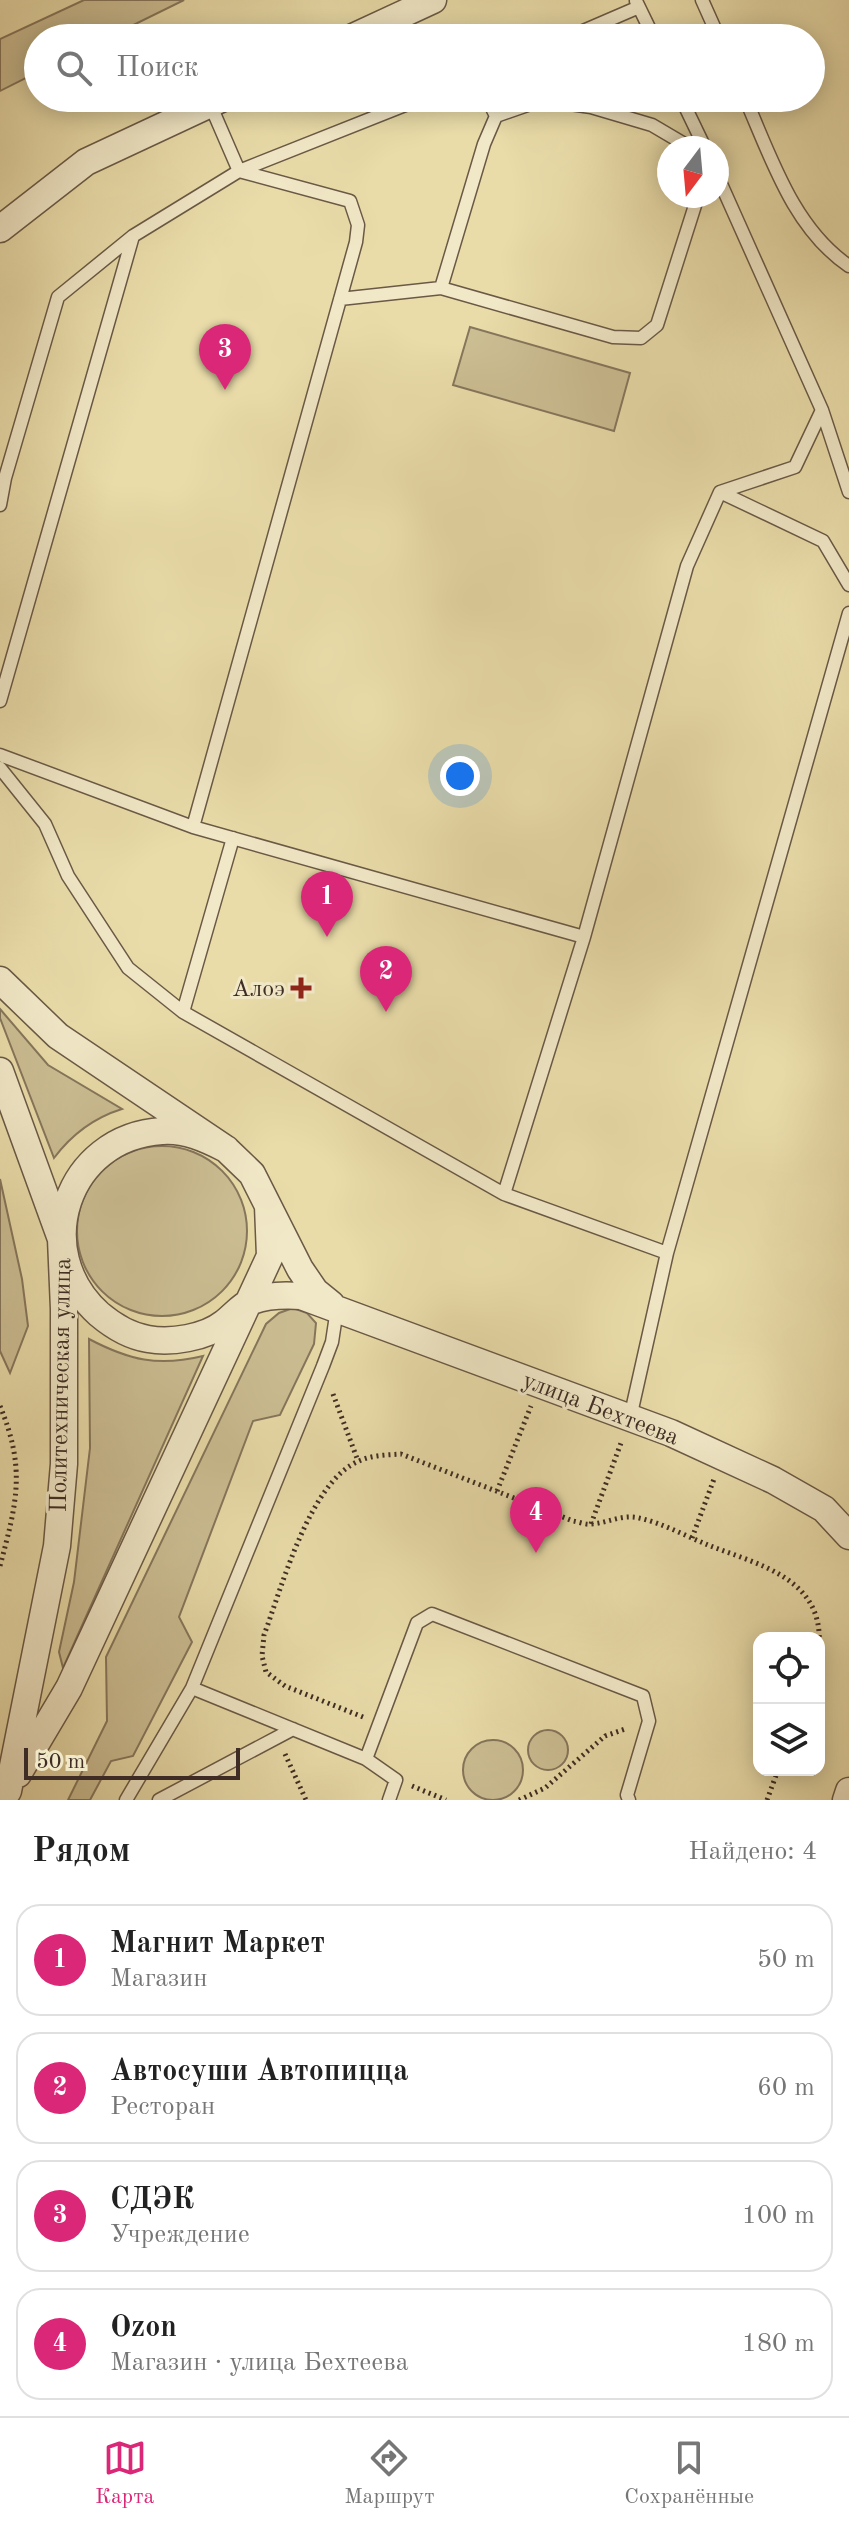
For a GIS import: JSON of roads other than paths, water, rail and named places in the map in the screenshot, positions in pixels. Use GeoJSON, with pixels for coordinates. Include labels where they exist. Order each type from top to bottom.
{"type":"FeatureCollection","features":[{"type":"Feature","properties":{"kind":"street"},"geometry":{"type":"LineString","coordinates":[[381,24],[433,0]]}},
{"type":"Feature","properties":{"kind":"street"},"geometry":{"type":"LineString","coordinates":[[0,229],[86,162],[193,112]]}},
{"type":"Feature","properties":{"kind":"street"},"geometry":{"type":"LineString","coordinates":[[0,980],[58,1036],[226,1149],[252,1174],[300,1269],[315,1291],[337,1309]]}},
{"type":"Feature","properties":{"kind":"street","name":"Политехническая улица"},"geometry":{"type":"LineString","coordinates":[[0,1071],[61,1239],[65,1322],[64,1464],[57,1546],[5,1796]]}},
{"type":"Feature","properties":{"kind":"street"},"geometry":{"type":"LineString","coordinates":[[226,1149],[196,1135],[164,1130],[131,1137],[102,1152],[80,1176],[65,1206],[61,1239],[67,1271],[83,1300],[111,1325],[147,1339],[185,1339],[220,1326],[249,1301]]}},
{"type":"Feature","properties":{"kind":"street"},"geometry":{"type":"LineString","coordinates":[[5,1796],[69,1688],[270,1256],[268,1206]]}},
{"type":"Feature","properties":{"kind":"street","name":"улица Бехтеева"},"geometry":{"type":"LineString","coordinates":[[249,1301],[282,1295],[301,1296],[671,1433],[773,1480],[824,1509],[849,1536]]}},
{"type":"Feature","properties":{"kind":"street"},"geometry":{"type":"LineString","coordinates":[[846,1800],[849,1791]]}},
{"type":"Feature","properties":{"kind":"lane"},"geometry":{"type":"LineString","coordinates":[[702,0],[713,24]]}},
{"type":"Feature","properties":{"kind":"lane"},"geometry":{"type":"LineString","coordinates":[[596,24],[638,4],[647,24]]}},
{"type":"Feature","properties":{"kind":"lane"},"geometry":{"type":"LineString","coordinates":[[220,112],[239,171]]}},
{"type":"Feature","properties":{"kind":"lane"},"geometry":{"type":"LineString","coordinates":[[0,505],[5,478],[58,297],[133,236],[239,171],[388,112]]}},
{"type":"Feature","properties":{"kind":"lane"},"geometry":{"type":"LineString","coordinates":[[494,112],[496,116]]}},
{"type":"Feature","properties":{"kind":"lane"},"geometry":{"type":"LineString","coordinates":[[441,288],[484,144],[496,116],[508,112]]}},
{"type":"Feature","properties":{"kind":"lane"},"geometry":{"type":"LineString","coordinates":[[608,112],[652,125],[671,136]]}},
{"type":"Feature","properties":{"kind":"lane"},"geometry":{"type":"LineString","coordinates":[[688,112],[699,136]]}},
{"type":"Feature","properties":{"kind":"lane"},"geometry":{"type":"LineString","coordinates":[[751,112],[791,203],[832,254],[849,266]]}},
{"type":"Feature","properties":{"kind":"lane"},"geometry":{"type":"LineString","coordinates":[[193,827],[358,225],[350,201],[239,171]]}},
{"type":"Feature","properties":{"kind":"lane"},"geometry":{"type":"LineString","coordinates":[[729,202],[822,410],[849,492]]}},
{"type":"Feature","properties":{"kind":"lane"},"geometry":{"type":"LineString","coordinates":[[340,299],[441,288],[613,337],[641,338],[657,325],[694,208]]}},
{"type":"Feature","properties":{"kind":"lane"},"geometry":{"type":"LineString","coordinates":[[0,701],[133,236]]}},
{"type":"Feature","properties":{"kind":"lane"},"geometry":{"type":"LineString","coordinates":[[504,1194],[584,937],[687,566],[720,492],[795,467],[822,410]]}},
{"type":"Feature","properties":{"kind":"lane"},"geometry":{"type":"LineString","coordinates":[[720,492],[823,541],[849,585]]}},
{"type":"Feature","properties":{"kind":"lane"},"geometry":{"type":"LineString","coordinates":[[630,1418],[667,1253],[849,613]]}},
{"type":"Feature","properties":{"kind":"lane"},"geometry":{"type":"LineString","coordinates":[[0,755],[193,827],[584,937]]}},
{"type":"Feature","properties":{"kind":"lane"},"geometry":{"type":"LineString","coordinates":[[0,768],[45,824],[68,876],[128,968],[183,1012],[504,1194],[667,1253]]}},
{"type":"Feature","properties":{"kind":"lane"},"geometry":{"type":"LineString","coordinates":[[183,1012],[233,838]]}},
{"type":"Feature","properties":{"kind":"lane"},"geometry":{"type":"LineString","coordinates":[[126,1800],[192,1688],[323,1366],[332,1342],[337,1309]]}},
{"type":"Feature","properties":{"kind":"lane"},"geometry":{"type":"LineString","coordinates":[[366,1759],[417,1623],[432,1614],[643,1696],[649,1721],[627,1795],[629,1800]]}},
{"type":"Feature","properties":{"kind":"lane"},"geometry":{"type":"LineString","coordinates":[[192,1688],[366,1759],[396,1780],[389,1800]]}},
{"type":"Feature","properties":{"kind":"lane"},"geometry":{"type":"LineString","coordinates":[[159,1800],[293,1729]]}},
{"type":"Feature","properties":{"kind":"place","name":"СДЭК"},"geometry":{"type":"Point","coordinates":[225,390]}},
{"type":"Feature","properties":{"kind":"place","name":"Магнит Маркет"},"geometry":{"type":"Point","coordinates":[327,937]}},
{"type":"Feature","properties":{"kind":"place","name":"Алоэ"},"geometry":{"type":"Point","coordinates":[301,988]}},
{"type":"Feature","properties":{"kind":"place","name":"Автосуши Автопицца"},"geometry":{"type":"Point","coordinates":[386,1012]}},
{"type":"Feature","properties":{"kind":"place","name":"Ozon"},"geometry":{"type":"Point","coordinates":[536,1553]}}]}
